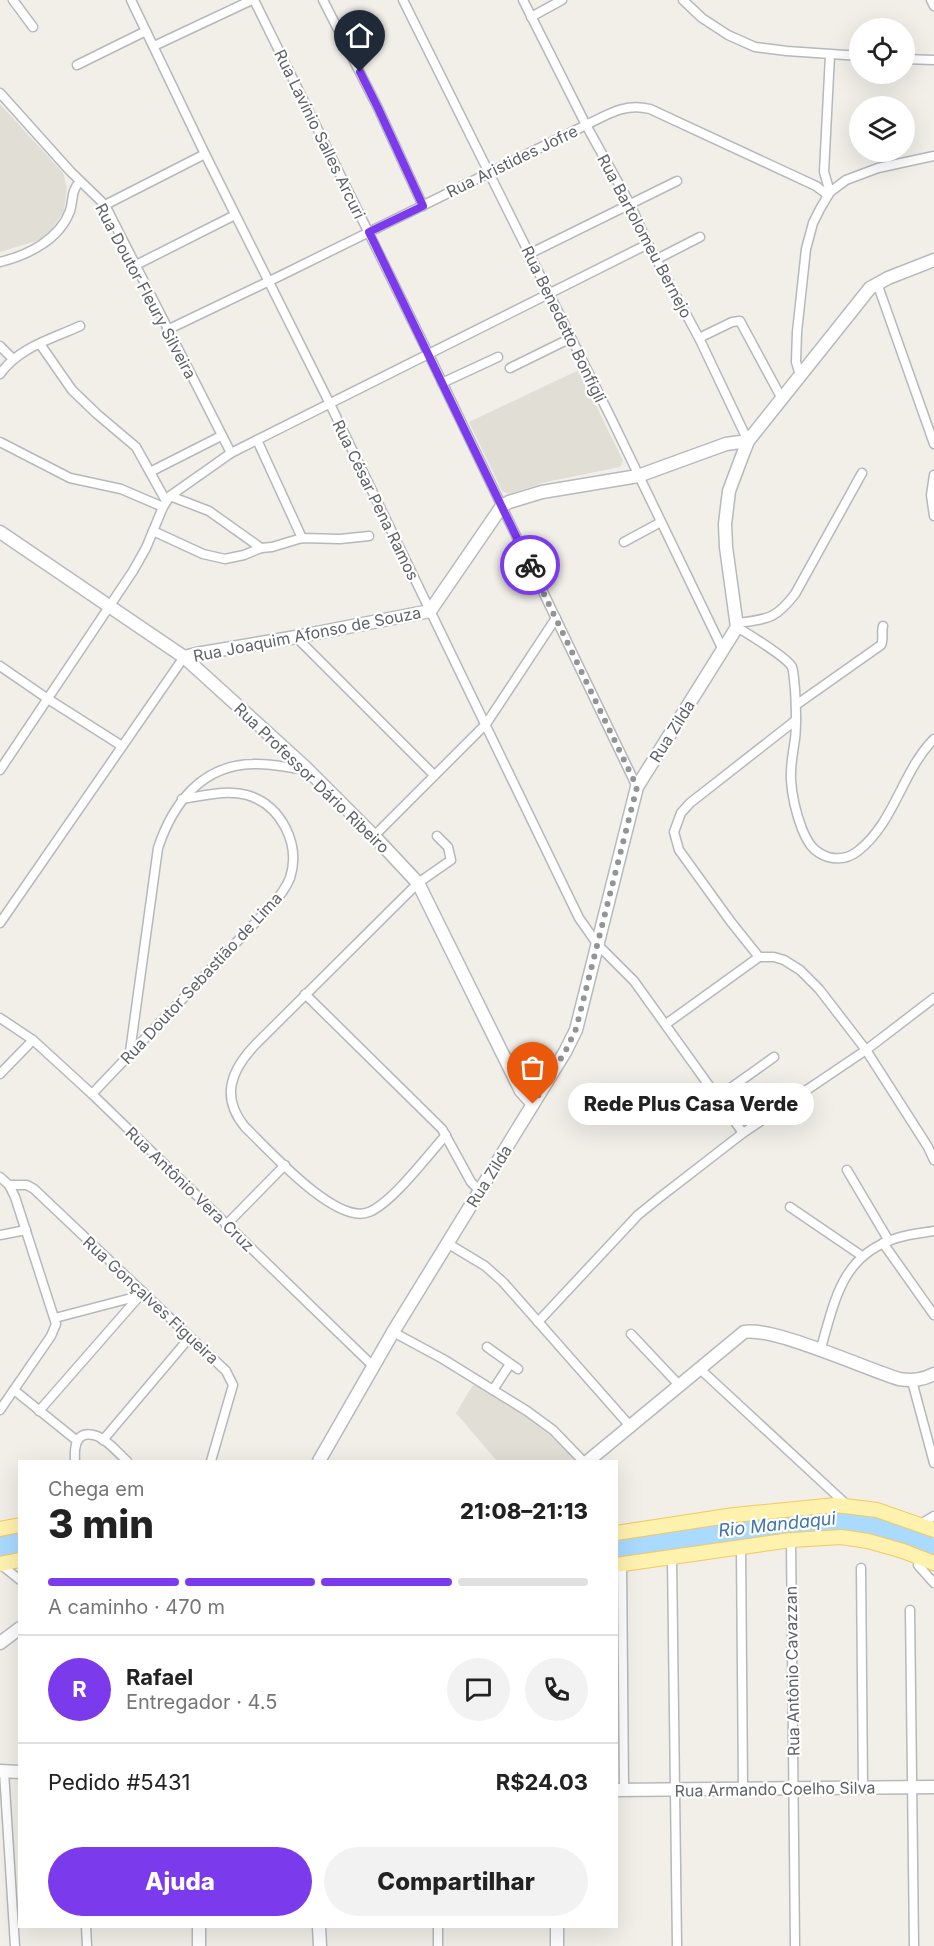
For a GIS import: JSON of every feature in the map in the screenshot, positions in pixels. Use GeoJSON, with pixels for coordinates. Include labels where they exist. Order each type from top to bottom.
{"type":"FeatureCollection","features":[{"type":"Feature","properties":{"kind":"main road"},"geometry":{"type":"LineString","coordinates":[[618,1533],[826,1505],[877,1510],[934,1530]]}},
{"type":"Feature","properties":{"kind":"main road"},"geometry":{"type":"LineString","coordinates":[[0,1528],[18,1525]]}},
{"type":"Feature","properties":{"kind":"main road"},"geometry":{"type":"LineString","coordinates":[[619,1565],[791,1540],[841,1537],[868,1541],[934,1563]]}},
{"type":"Feature","properties":{"kind":"main road"},"geometry":{"type":"LineString","coordinates":[[0,1564],[18,1560]]}},
{"type":"Feature","properties":{"kind":"street"},"geometry":{"type":"LineString","coordinates":[[13,0],[33,27]]}},
{"type":"Feature","properties":{"kind":"street","name":"Rua César Pena Ramos"},"geometry":{"type":"LineString","coordinates":[[131,0],[579,918],[598,945],[634,981],[743,1133]]}},
{"type":"Feature","properties":{"kind":"street"},"geometry":{"type":"LineString","coordinates":[[154,46],[253,0]]}},
{"type":"Feature","properties":{"kind":"street","name":"Rua Lavínio Salles Arcuri"},"geometry":{"type":"LineString","coordinates":[[253,0],[369,232],[637,787]]}},
{"type":"Feature","properties":{"kind":"street"},"geometry":{"type":"LineString","coordinates":[[323,0],[378,108],[423,206]]}},
{"type":"Feature","properties":{"kind":"street","name":"Rua Benedetto Bonfigli"},"geometry":{"type":"LineString","coordinates":[[403,0],[612,420],[723,650]]}},
{"type":"Feature","properties":{"kind":"street","name":"Rua Bartolomeu Bernejo"},"geometry":{"type":"LineString","coordinates":[[523,0],[586,125],[630,204],[648,244],[699,338],[748,441]]}},
{"type":"Feature","properties":{"kind":"street"},"geometry":{"type":"LineString","coordinates":[[531,17],[562,0]]}},
{"type":"Feature","properties":{"kind":"street"},"geometry":{"type":"LineString","coordinates":[[683,0],[702,18],[728,35],[755,47],[849,56]]}},
{"type":"Feature","properties":{"kind":"street"},"geometry":{"type":"LineString","coordinates":[[931,0],[934,6]]}},
{"type":"Feature","properties":{"kind":"street"},"geometry":{"type":"LineString","coordinates":[[77,64],[146,31]]}},
{"type":"Feature","properties":{"kind":"street"},"geometry":{"type":"LineString","coordinates":[[829,194],[824,172],[830,55]]}},
{"type":"Feature","properties":{"kind":"street"},"geometry":{"type":"LineString","coordinates":[[915,59],[934,60]]}},
{"type":"Feature","properties":{"kind":"street","name":"Rua Doutor Fleury Silveira"},"geometry":{"type":"LineString","coordinates":[[0,93],[80,181],[105,205],[231,453]]}},
{"type":"Feature","properties":{"kind":"street","name":"Rua Aristides Jofre"},"geometry":{"type":"LineString","coordinates":[[167,330],[626,107],[637,106],[650,109],[829,194]]}},
{"type":"Feature","properties":{"kind":"street"},"geometry":{"type":"LineString","coordinates":[[105,205],[205,154]]}},
{"type":"Feature","properties":{"kind":"street"},"geometry":{"type":"LineString","coordinates":[[800,375],[796,362],[796,332],[806,249],[813,223],[829,194],[846,180],[860,174],[934,156]]}},
{"type":"Feature","properties":{"kind":"street"},"geometry":{"type":"LineString","coordinates":[[0,262],[30,252],[54,234],[70,211],[73,189],[80,181]]}},
{"type":"Feature","properties":{"kind":"street"},"geometry":{"type":"LineString","coordinates":[[529,254],[676,181]]}},
{"type":"Feature","properties":{"kind":"street"},"geometry":{"type":"LineString","coordinates":[[136,265],[235,214]]}},
{"type":"Feature","properties":{"kind":"street"},"geometry":{"type":"LineString","coordinates":[[657,259],[700,237]]}},
{"type":"Feature","properties":{"kind":"street"},"geometry":{"type":"LineString","coordinates":[[0,770],[133,571],[166,501],[231,453],[648,244]]}},
{"type":"Feature","properties":{"kind":"street"},"geometry":{"type":"LineString","coordinates":[[934,260],[877,283],[864,295],[748,441],[729,490],[725,521],[726,547],[737,625],[790,664],[792,669],[796,720],[791,779],[798,820],[813,850],[834,859],[848,857],[867,843],[894,806],[919,756],[934,739]]}},
{"type":"Feature","properties":{"kind":"street"},"geometry":{"type":"LineString","coordinates":[[877,283],[934,444]]}},
{"type":"Feature","properties":{"kind":"street"},"geometry":{"type":"LineString","coordinates":[[699,338],[737,320],[740,321],[782,399]]}},
{"type":"Feature","properties":{"kind":"street"},"geometry":{"type":"LineString","coordinates":[[0,374],[23,351],[80,326]]}},
{"type":"Feature","properties":{"kind":"street"},"geometry":{"type":"LineString","coordinates":[[510,368],[571,338]]}},
{"type":"Feature","properties":{"kind":"street"},"geometry":{"type":"LineString","coordinates":[[40,344],[72,390],[136,447],[166,501]]}},
{"type":"Feature","properties":{"kind":"street"},"geometry":{"type":"LineString","coordinates":[[0,346],[13,359]]}},
{"type":"Feature","properties":{"kind":"street"},"geometry":{"type":"LineString","coordinates":[[442,383],[498,357]]}},
{"type":"Feature","properties":{"kind":"street"},"geometry":{"type":"LineString","coordinates":[[150,472],[221,436]]}},
{"type":"Feature","properties":{"kind":"street"},"geometry":{"type":"LineString","coordinates":[[257,440],[302,538]]}},
{"type":"Feature","properties":{"kind":"street"},"geometry":{"type":"LineString","coordinates":[[502,507],[509,502],[542,492],[638,476],[726,444],[748,441]]}},
{"type":"Feature","properties":{"kind":"street"},"geometry":{"type":"LineString","coordinates":[[0,442],[70,478],[209,511],[261,548]]}},
{"type":"Feature","properties":{"kind":"street"},"geometry":{"type":"LineString","coordinates":[[737,625],[765,619],[784,609],[795,594],[862,473]]}},
{"type":"Feature","properties":{"kind":"street"},"geometry":{"type":"LineString","coordinates":[[934,475],[931,495],[934,516]]}},
{"type":"Feature","properties":{"kind":"street","name":"Rua Joaquim Afonso de Souza"},"geometry":{"type":"LineString","coordinates":[[184,657],[430,611],[502,507]]}},
{"type":"Feature","properties":{"kind":"street"},"geometry":{"type":"LineString","coordinates":[[624,542],[661,522]]}},
{"type":"Feature","properties":{"kind":"street"},"geometry":{"type":"LineString","coordinates":[[153,531],[203,554],[225,559],[302,538],[340,539],[369,536]]}},
{"type":"Feature","properties":{"kind":"street","name":"Rua Professor Dário Ribeiro"},"geometry":{"type":"LineString","coordinates":[[0,532],[184,657],[305,767],[418,883],[521,1090],[533,1104]]}},
{"type":"Feature","properties":{"kind":"street"},"geometry":{"type":"LineString","coordinates":[[374,836],[486,724],[556,618]]}},
{"type":"Feature","properties":{"kind":"street","name":"Rua Zilda"},"geometry":{"type":"LineString","coordinates":[[321,1460],[393,1332],[565,1052],[576,1029],[637,787],[737,625]]}},
{"type":"Feature","properties":{"kind":"street"},"geometry":{"type":"LineString","coordinates":[[796,705],[881,645],[883,626]]}},
{"type":"Feature","properties":{"kind":"street"},"geometry":{"type":"LineString","coordinates":[[296,637],[434,775]]}},
{"type":"Feature","properties":{"kind":"street"},"geometry":{"type":"LineString","coordinates":[[0,923],[184,657]]}},
{"type":"Feature","properties":{"kind":"street"},"geometry":{"type":"LineString","coordinates":[[0,666],[122,746]]}},
{"type":"Feature","properties":{"kind":"street"},"geometry":{"type":"LineString","coordinates":[[759,957],[731,922],[680,849],[674,832],[681,813],[690,803],[796,720]]}},
{"type":"Feature","properties":{"kind":"street"},"geometry":{"type":"LineString","coordinates":[[130,1052],[158,848],[165,828],[182,800],[197,784],[215,773],[236,766],[253,764],[300,769],[305,767]]}},
{"type":"Feature","properties":{"kind":"street","name":"Rua Doutor Sebastião de Lima"},"geometry":{"type":"LineString","coordinates":[[92,1094],[272,905],[290,877],[293,860],[292,843],[286,827],[274,811],[261,801],[233,792],[182,800]]}},
{"type":"Feature","properties":{"kind":"street"},"geometry":{"type":"LineString","coordinates":[[437,836],[448,847],[451,860],[418,883],[246,1054],[232,1080],[230,1092],[238,1119],[316,1194],[349,1214],[366,1214],[376,1209],[392,1195],[446,1135]]}},
{"type":"Feature","properties":{"kind":"street"},"geometry":{"type":"LineString","coordinates":[[666,1024],[759,957],[784,960],[800,970],[835,1008],[866,1050],[934,1160]]}},
{"type":"Feature","properties":{"kind":"street"},"geometry":{"type":"LineString","coordinates":[[305,994],[446,1135],[471,1182],[479,1190]]}},
{"type":"Feature","properties":{"kind":"street"},"geometry":{"type":"LineString","coordinates":[[538,1322],[638,1215],[743,1133],[866,1050],[934,998]]}},
{"type":"Feature","properties":{"kind":"street","name":"Rua Antônio Vera Cruz"},"geometry":{"type":"LineString","coordinates":[[0,1018],[33,1040],[92,1094],[374,1367]]}},
{"type":"Feature","properties":{"kind":"street"},"geometry":{"type":"LineString","coordinates":[[0,1074],[33,1040]]}},
{"type":"Feature","properties":{"kind":"street"},"geometry":{"type":"LineString","coordinates":[[718,1097],[774,1057]]}},
{"type":"Feature","properties":{"kind":"street"},"geometry":{"type":"LineString","coordinates":[[226,1225],[285,1165]]}},
{"type":"Feature","properties":{"kind":"street"},"geometry":{"type":"LineString","coordinates":[[847,1170],[886,1242],[934,1315]]}},
{"type":"Feature","properties":{"kind":"street","name":"Rua Gonçalves Figueira"},"geometry":{"type":"LineString","coordinates":[[0,1177],[9,1185],[27,1185],[34,1189],[141,1294],[226,1371],[233,1385],[211,1460]]}},
{"type":"Feature","properties":{"kind":"street"},"geometry":{"type":"LineString","coordinates":[[0,1410],[54,1330],[55,1318],[9,1185]]}},
{"type":"Feature","properties":{"kind":"street"},"geometry":{"type":"LineString","coordinates":[[790,1207],[861,1256]]}},
{"type":"Feature","properties":{"kind":"street"},"geometry":{"type":"LineString","coordinates":[[0,1235],[26,1230]]}},
{"type":"Feature","properties":{"kind":"street"},"geometry":{"type":"LineString","coordinates":[[820,1351],[838,1293],[845,1278],[861,1256],[902,1236],[934,1231]]}},
{"type":"Feature","properties":{"kind":"street"},"geometry":{"type":"LineString","coordinates":[[447,1243],[494,1273],[630,1426]]}},
{"type":"Feature","properties":{"kind":"street"},"geometry":{"type":"LineString","coordinates":[[55,1318],[141,1294]]}},
{"type":"Feature","properties":{"kind":"street"},"geometry":{"type":"LineString","coordinates":[[39,1411],[141,1294]]}},
{"type":"Feature","properties":{"kind":"street"},"geometry":{"type":"LineString","coordinates":[[589,1460],[739,1335],[750,1331],[790,1340],[885,1375],[912,1381],[934,1374]]}},
{"type":"Feature","properties":{"kind":"street"},"geometry":{"type":"LineString","coordinates":[[393,1332],[444,1359],[553,1430],[582,1460]]}},
{"type":"Feature","properties":{"kind":"street"},"geometry":{"type":"LineString","coordinates":[[632,1334],[680,1386]]}},
{"type":"Feature","properties":{"kind":"street"},"geometry":{"type":"LineString","coordinates":[[103,1440],[190,1337]]}},
{"type":"Feature","properties":{"kind":"street"},"geometry":{"type":"LineString","coordinates":[[487,1347],[514,1367],[493,1390]]}},
{"type":"Feature","properties":{"kind":"street"},"geometry":{"type":"LineString","coordinates":[[700,1369],[848,1506]]}},
{"type":"Feature","properties":{"kind":"street"},"geometry":{"type":"LineString","coordinates":[[912,1381],[934,1463]]}},
{"type":"Feature","properties":{"kind":"street"},"geometry":{"type":"LineString","coordinates":[[14,1390],[76,1440]]}},
{"type":"Feature","properties":{"kind":"street"},"geometry":{"type":"LineString","coordinates":[[75,1460],[76,1440],[90,1435],[103,1440],[126,1460]]}},
{"type":"Feature","properties":{"kind":"street"},"geometry":{"type":"LineString","coordinates":[[919,1525],[934,1516]]}},
{"type":"Feature","properties":{"kind":"street","name":"Rua Antônio Cavazzan"},"geometry":{"type":"LineString","coordinates":[[791,1540],[795,1946]]}},
{"type":"Feature","properties":{"kind":"street"},"geometry":{"type":"LineString","coordinates":[[741,1547],[743,1789]]}},
{"type":"Feature","properties":{"kind":"street"},"geometry":{"type":"LineString","coordinates":[[672,1558],[677,1946]]}},
{"type":"Feature","properties":{"kind":"street"},"geometry":{"type":"LineString","coordinates":[[0,1564],[18,1578]]}},
{"type":"Feature","properties":{"kind":"street"},"geometry":{"type":"LineString","coordinates":[[619,1565],[620,1790]]}},
{"type":"Feature","properties":{"kind":"street"},"geometry":{"type":"LineString","coordinates":[[918,1565],[934,1583]]}},
{"type":"Feature","properties":{"kind":"street"},"geometry":{"type":"LineString","coordinates":[[861,1569],[863,1787]]}},
{"type":"Feature","properties":{"kind":"street"},"geometry":{"type":"LineString","coordinates":[[910,1610],[914,1946]]}},
{"type":"Feature","properties":{"kind":"street"},"geometry":{"type":"LineString","coordinates":[[0,1643],[18,1630]]}},
{"type":"Feature","properties":{"kind":"street"},"geometry":{"type":"LineString","coordinates":[[15,1946],[2,1771],[18,1772]]}},
{"type":"Feature","properties":{"kind":"street","name":"Rua Armando Coelho Silva"},"geometry":{"type":"LineString","coordinates":[[620,1790],[934,1787]]}},
{"type":"Feature","properties":{"kind":"street"},"geometry":{"type":"LineString","coordinates":[[0,1894],[11,1893]]}},
{"type":"Feature","properties":{"kind":"street"},"geometry":{"type":"LineString","coordinates":[[87,1928],[87,1946]]}},
{"type":"Feature","properties":{"kind":"street"},"geometry":{"type":"LineString","coordinates":[[199,1928],[199,1946]]}},
{"type":"Feature","properties":{"kind":"street"},"geometry":{"type":"LineString","coordinates":[[319,1928],[320,1946]]}},
{"type":"Feature","properties":{"kind":"street"},"geometry":{"type":"LineString","coordinates":[[438,1928],[438,1946]]}},
{"type":"Feature","properties":{"kind":"street"},"geometry":{"type":"LineString","coordinates":[[557,1928],[557,1946]]}},
{"type":"Feature","properties":{"kind":"shaded area"},"geometry":{"type":"Polygon","coordinates":[[[0,104],[63,173],[67,188],[64,211],[51,230],[39,240],[0,252],[0,104]]]}},
{"type":"Feature","properties":{"kind":"shaded area"},"geometry":{"type":"Polygon","coordinates":[[[579,370],[623,461],[620,467],[546,482],[509,494],[502,491],[469,422],[579,370]]]}},
{"type":"Feature","properties":{"kind":"shaded area"},"geometry":{"type":"Polygon","coordinates":[[[473,1385],[484,1389],[551,1436],[576,1460],[496,1460],[456,1413],[473,1385]]]}},
{"type":"Feature","properties":{"kind":"water","name":"Rio Mandaqui"},"geometry":{"type":"Polygon","coordinates":[[[850,1509],[934,1533],[934,1556],[879,1536],[818,1531],[618,1560],[618,1537],[700,1524],[850,1509]]]}},
{"type":"Feature","properties":{"kind":"water"},"geometry":{"type":"Polygon","coordinates":[[[18,1531],[18,1554],[0,1557],[0,1535],[18,1531]]]}},
{"type":"Feature","properties":{"kind":"way so far"},"geometry":{"type":"LineString","coordinates":[[530,565],[637,787],[576,1029],[565,1052],[533,1104]]}},
{"type":"Feature","properties":{"kind":"place","name":"Rede Plus Casa Verde"},"geometry":{"type":"Point","coordinates":[533,1104]}},
{"type":"Feature","properties":{"kind":"route"},"geometry":{"type":"LineString","coordinates":[[360,72],[423,206],[369,232],[530,565]]}}]}
